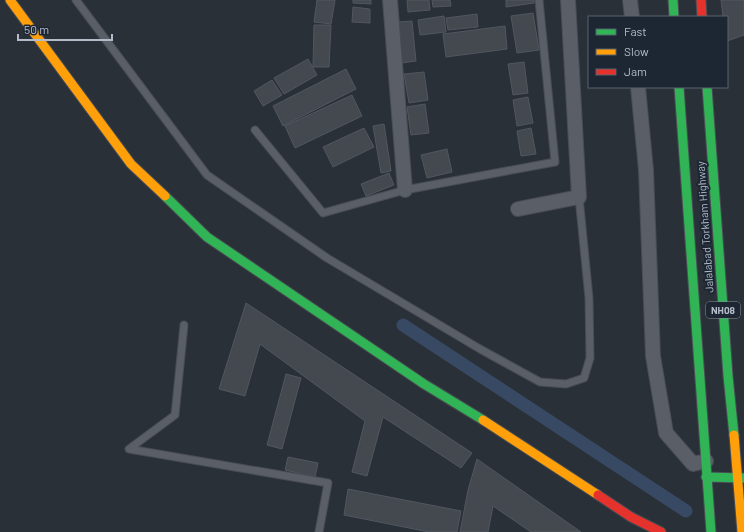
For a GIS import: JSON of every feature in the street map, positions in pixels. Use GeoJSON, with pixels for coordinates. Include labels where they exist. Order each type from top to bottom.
{"type":"FeatureCollection","features":[{"type":"Feature","properties":{"kind":"main road"},"geometry":{"type":"LineString","coordinates":[[10,0],[131,164],[207,237],[424,384],[499,430],[631,517],[661,532]]}},
{"type":"Feature","properties":{"kind":"main road"},"geometry":{"type":"LineString","coordinates":[[673,0],[674,16]]}},
{"type":"Feature","properties":{"kind":"main road"},"geometry":{"type":"LineString","coordinates":[[701,0],[702,16]]}},
{"type":"Feature","properties":{"kind":"main road","name":"NH08"},"geometry":{"type":"LineString","coordinates":[[679,88],[711,532]]}},
{"type":"Feature","properties":{"kind":"main road","name":"Jalalabad Torkham Highway"},"geometry":{"type":"LineString","coordinates":[[707,88],[728,376],[742,478],[742,532]]}},
{"type":"Feature","properties":{"kind":"main road"},"geometry":{"type":"LineString","coordinates":[[706,477],[742,478]]}},
{"type":"Feature","properties":{"kind":"street"},"geometry":{"type":"LineString","coordinates":[[390,0],[405,190]]}},
{"type":"Feature","properties":{"kind":"street"},"geometry":{"type":"LineString","coordinates":[[518,209],[578,198],[568,0]]}},
{"type":"Feature","properties":{"kind":"street"},"geometry":{"type":"LineString","coordinates":[[630,0],[632,16]]}},
{"type":"Feature","properties":{"kind":"street"},"geometry":{"type":"LineString","coordinates":[[638,88],[646,170],[653,356],[666,433],[693,464],[706,461]]}},
{"type":"Feature","properties":{"kind":"lane"},"geometry":{"type":"LineString","coordinates":[[76,0],[207,174],[327,258],[480,349],[540,382],[566,384],[584,378],[590,358],[588,298],[578,198]]}},
{"type":"Feature","properties":{"kind":"lane"},"geometry":{"type":"LineString","coordinates":[[255,130],[323,213],[405,190],[556,162],[539,0]]}},
{"type":"Feature","properties":{"kind":"lane"},"geometry":{"type":"LineString","coordinates":[[184,325],[175,415],[129,449],[328,483],[319,532]]}},
{"type":"Feature","properties":{"kind":"building"},"geometry":{"type":"Polygon","coordinates":[[[317,0],[335,0],[331,24],[314,22],[317,0]]]}},
{"type":"Feature","properties":{"kind":"building"},"geometry":{"type":"Polygon","coordinates":[[[353,0],[371,0],[371,4],[353,3],[353,0]]]}},
{"type":"Feature","properties":{"kind":"building"},"geometry":{"type":"Polygon","coordinates":[[[407,0],[429,0],[430,10],[408,12],[407,0]]]}},
{"type":"Feature","properties":{"kind":"building"},"geometry":{"type":"Polygon","coordinates":[[[432,0],[450,0],[451,6],[433,7],[432,0]]]}},
{"type":"Feature","properties":{"kind":"building"},"geometry":{"type":"Polygon","coordinates":[[[506,0],[534,0],[534,3],[506,7],[506,0]]]}},
{"type":"Feature","properties":{"kind":"building"},"geometry":{"type":"Polygon","coordinates":[[[721,0],[744,0],[744,35],[728,41],[728,16],[723,16],[721,0]]]}},
{"type":"Feature","properties":{"kind":"building"},"geometry":{"type":"Polygon","coordinates":[[[353,7],[370,9],[370,23],[352,22],[353,7]]]}},
{"type":"Feature","properties":{"kind":"building"},"geometry":{"type":"Polygon","coordinates":[[[533,13],[539,50],[517,53],[511,16],[533,13]]]}},
{"type":"Feature","properties":{"kind":"building"},"geometry":{"type":"Polygon","coordinates":[[[477,14],[478,27],[448,30],[446,18],[477,14]]]}},
{"type":"Feature","properties":{"kind":"building"},"geometry":{"type":"Polygon","coordinates":[[[444,16],[446,32],[420,35],[418,20],[444,16]]]}},
{"type":"Feature","properties":{"kind":"building"},"geometry":{"type":"Polygon","coordinates":[[[412,21],[416,61],[401,63],[398,22],[412,21]]]}},
{"type":"Feature","properties":{"kind":"building"},"geometry":{"type":"Polygon","coordinates":[[[314,25],[331,25],[329,67],[313,67],[314,25]]]}},
{"type":"Feature","properties":{"kind":"building"},"geometry":{"type":"Polygon","coordinates":[[[505,26],[507,49],[446,57],[443,34],[505,26]]]}},
{"type":"Feature","properties":{"kind":"building"},"geometry":{"type":"Polygon","coordinates":[[[308,59],[317,75],[284,94],[274,78],[308,59]]]}},
{"type":"Feature","properties":{"kind":"building"},"geometry":{"type":"Polygon","coordinates":[[[524,62],[528,93],[513,95],[508,64],[524,62]]]}},
{"type":"Feature","properties":{"kind":"building"},"geometry":{"type":"Polygon","coordinates":[[[346,69],[356,89],[283,126],[273,106],[346,69]]]}},
{"type":"Feature","properties":{"kind":"building"},"geometry":{"type":"Polygon","coordinates":[[[424,72],[428,100],[409,103],[404,74],[424,72]]]}},
{"type":"Feature","properties":{"kind":"building"},"geometry":{"type":"Polygon","coordinates":[[[272,80],[282,95],[263,106],[254,91],[272,80]]]}},
{"type":"Feature","properties":{"kind":"building"},"geometry":{"type":"Polygon","coordinates":[[[352,95],[362,116],[295,148],[285,126],[352,95]]]}},
{"type":"Feature","properties":{"kind":"building"},"geometry":{"type":"Polygon","coordinates":[[[528,97],[533,123],[517,126],[513,100],[528,97]]]}},
{"type":"Feature","properties":{"kind":"building"},"geometry":{"type":"Polygon","coordinates":[[[425,104],[429,133],[411,135],[407,107],[425,104]]]}},
{"type":"Feature","properties":{"kind":"building"},"geometry":{"type":"Polygon","coordinates":[[[384,124],[391,171],[381,173],[373,126],[384,124]]]}},
{"type":"Feature","properties":{"kind":"building"},"geometry":{"type":"Polygon","coordinates":[[[364,128],[374,147],[333,167],[323,147],[364,128]]]}},
{"type":"Feature","properties":{"kind":"building"},"geometry":{"type":"Polygon","coordinates":[[[531,128],[536,154],[521,156],[517,131],[531,128]]]}},
{"type":"Feature","properties":{"kind":"building"},"geometry":{"type":"Polygon","coordinates":[[[447,149],[452,172],[427,178],[421,155],[447,149]]]}},
{"type":"Feature","properties":{"kind":"building"},"geometry":{"type":"Polygon","coordinates":[[[389,173],[394,185],[366,196],[361,184],[389,173]]]}},
{"type":"Feature","properties":{"kind":"building"},"geometry":{"type":"Polygon","coordinates":[[[246,303],[472,453],[461,468],[383,417],[367,476],[352,472],[365,421],[260,344],[245,396],[219,389],[246,303]]]}},
{"type":"Feature","properties":{"kind":"building"},"geometry":{"type":"Polygon","coordinates":[[[286,374],[301,378],[282,449],[267,445],[286,374]]]}},
{"type":"Feature","properties":{"kind":"building"},"geometry":{"type":"Polygon","coordinates":[[[288,457],[318,463],[315,477],[285,470],[288,457]]]}},
{"type":"Feature","properties":{"kind":"building"},"geometry":{"type":"Polygon","coordinates":[[[477,459],[581,532],[531,532],[493,506],[488,532],[460,532],[468,490],[477,459]]]}},
{"type":"Feature","properties":{"kind":"building"},"geometry":{"type":"Polygon","coordinates":[[[348,489],[461,511],[457,532],[429,532],[344,515],[348,489]]]}},
{"type":"Feature","properties":{"kind":"waterway"},"geometry":{"type":"LineString","coordinates":[[403,325],[686,511]]}},
{"type":"Feature","properties":{"kind":"traffic: fast"},"geometry":{"type":"LineString","coordinates":[[673,0],[674,16]]}},
{"type":"Feature","properties":{"kind":"traffic: fast"},"geometry":{"type":"LineString","coordinates":[[679,88],[711,532]]}},
{"type":"Feature","properties":{"kind":"traffic: fast"},"geometry":{"type":"LineString","coordinates":[[707,88],[728,376],[734,435]]}},
{"type":"Feature","properties":{"kind":"traffic: fast"},"geometry":{"type":"LineString","coordinates":[[165,196],[207,237],[424,384],[483,420]]}},
{"type":"Feature","properties":{"kind":"traffic: fast"},"geometry":{"type":"LineString","coordinates":[[706,477],[744,478]]}},
{"type":"Feature","properties":{"kind":"traffic: slow"},"geometry":{"type":"LineString","coordinates":[[10,0],[131,164],[165,196]]}},
{"type":"Feature","properties":{"kind":"traffic: slow"},"geometry":{"type":"LineString","coordinates":[[483,420],[598,495]]}},
{"type":"Feature","properties":{"kind":"traffic: slow"},"geometry":{"type":"LineString","coordinates":[[734,435],[742,532]]}},
{"type":"Feature","properties":{"kind":"traffic: jam"},"geometry":{"type":"LineString","coordinates":[[701,0],[702,16]]}},
{"type":"Feature","properties":{"kind":"traffic: jam"},"geometry":{"type":"LineString","coordinates":[[598,495],[631,517],[661,532]]}}]}
